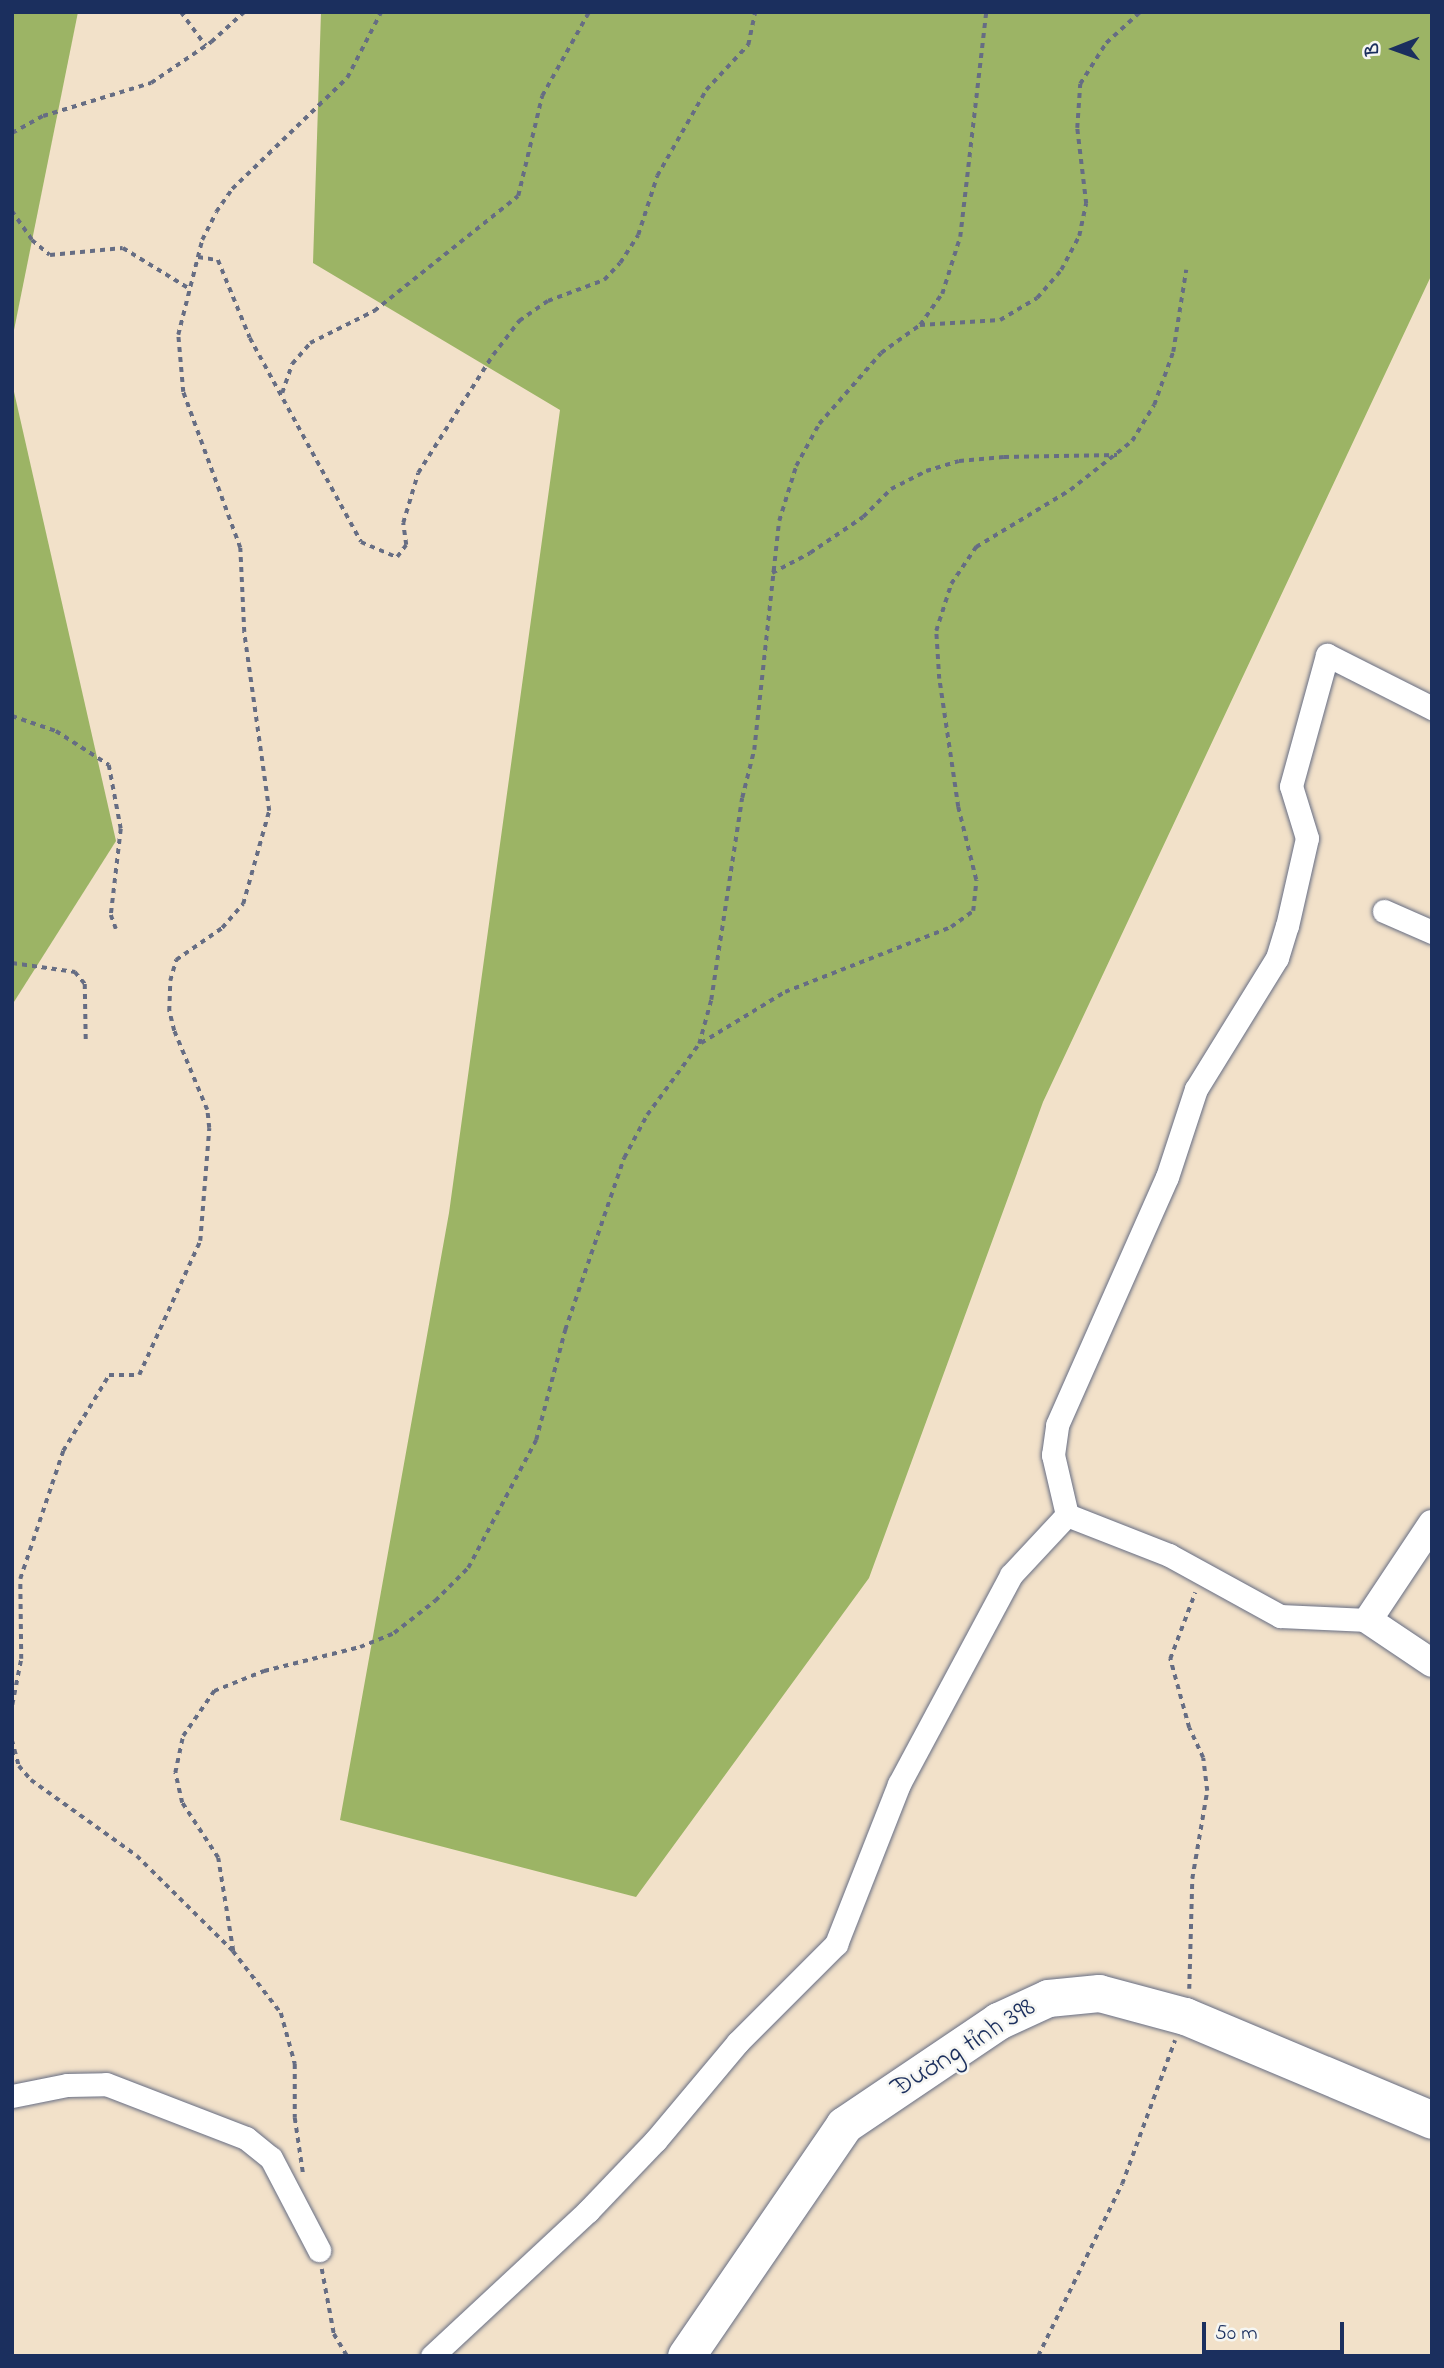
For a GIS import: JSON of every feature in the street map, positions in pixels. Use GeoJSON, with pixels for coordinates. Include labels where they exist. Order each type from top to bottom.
{"type":"FeatureCollection","features":[{"type":"Feature","properties":{"kind":"main road","name":"Đường tỉnh 398"},"geometry":{"type":"LineString","coordinates":[[686,2356],[844,2125],[998,2021],[1048,1998],[1099,1993],[1185,2016],[1432,2120]]}},
{"type":"Feature","properties":{"kind":"street"},"geometry":{"type":"LineString","coordinates":[[1067,1515],[1054,1455],[1057,1425],[1167,1177],[1196,1088],[1277,958],[1287,926],[1307,838],[1291,786],[1327,655],[1432,708]]}},
{"type":"Feature","properties":{"kind":"street"},"geometry":{"type":"LineString","coordinates":[[1384,911],[1432,932]]}},
{"type":"Feature","properties":{"kind":"street"},"geometry":{"type":"LineString","coordinates":[[1067,1515],[1169,1555],[1280,1616],[1367,1620],[1432,1663]]}},
{"type":"Feature","properties":{"kind":"street"},"geometry":{"type":"LineString","coordinates":[[432,2356],[588,2211],[656,2141],[738,2042],[836,1944],[899,1784],[1011,1575],[1067,1515]]}},
{"type":"Feature","properties":{"kind":"street"},"geometry":{"type":"LineString","coordinates":[[1367,1620],[1432,1524]]}},
{"type":"Feature","properties":{"kind":"street"},"geometry":{"type":"LineString","coordinates":[[12,2096],[66,2085],[113,2086],[260,2145],[318,2250]]}},
{"type":"Feature","properties":{"kind":"path"},"geometry":{"type":"LineString","coordinates":[[181,12],[206,46]]}},
{"type":"Feature","properties":{"kind":"path"},"geometry":{"type":"LineString","coordinates":[[12,133],[43,116],[151,83],[206,46],[244,12]]}},
{"type":"Feature","properties":{"kind":"path"},"geometry":{"type":"LineString","coordinates":[[12,1705],[21,1659],[20,1579],[54,1474],[84,1411],[109,1375],[139,1375],[200,1241],[209,1128],[206,1110],[174,1031],[169,1011],[170,981],[176,960],[227,923],[243,904],[269,811],[246,654],[236,529],[183,391],[177,362],[178,335],[198,257],[216,212],[232,189],[347,78],[381,12]]}},
{"type":"Feature","properties":{"kind":"path"},"geometry":{"type":"LineString","coordinates":[[282,393],[292,364],[310,343],[374,311],[518,195],[542,96],[589,12]]}},
{"type":"Feature","properties":{"kind":"path"},"geometry":{"type":"LineString","coordinates":[[198,257],[218,260],[250,338],[361,542],[397,557],[406,545],[403,523],[418,473],[493,355],[519,321],[548,301],[604,280],[620,263],[638,234],[657,176],[706,90],[748,45],[755,12]]}},
{"type":"Feature","properties":{"kind":"path"},"geometry":{"type":"LineString","coordinates":[[233,1951],[218,1858],[182,1803],[176,1773],[183,1736],[215,1691],[264,1671],[360,1647],[394,1633],[468,1568],[536,1440],[565,1330],[624,1158],[647,1115],[699,1044],[711,1000],[742,798],[754,750],[779,521],[796,466],[819,424],[881,353],[920,325],[942,294],[960,237],[986,12]]}},
{"type":"Feature","properties":{"kind":"path"},"geometry":{"type":"LineString","coordinates":[[920,325],[1000,320],[1037,298],[1061,270],[1079,236],[1086,204],[1077,128],[1080,84],[1106,43],[1140,12]]}},
{"type":"Feature","properties":{"kind":"path"},"geometry":{"type":"LineString","coordinates":[[12,211],[50,255],[122,248],[190,289]]}},
{"type":"Feature","properties":{"kind":"path"},"geometry":{"type":"LineString","coordinates":[[699,1044],[785,992],[941,932],[973,911],[976,880],[944,727],[936,631],[951,584],[976,547],[1070,490],[1132,441],[1154,405],[1173,352],[1186,270]]}},
{"type":"Feature","properties":{"kind":"path"},"geometry":{"type":"LineString","coordinates":[[772,573],[810,553],[863,517],[891,489],[926,471],[959,461],[1004,457],[1117,455]]}},
{"type":"Feature","properties":{"kind":"path"},"geometry":{"type":"LineString","coordinates":[[12,716],[56,731],[109,765],[121,829],[111,915],[116,929]]}},
{"type":"Feature","properties":{"kind":"path"},"geometry":{"type":"LineString","coordinates":[[12,963],[75,972],[85,984],[86,1042]]}},
{"type":"Feature","properties":{"kind":"path"},"geometry":{"type":"LineString","coordinates":[[1038,2356],[1122,2184],[1185,2016],[1192,1967],[1192,1879],[1207,1791],[1203,1758],[1189,1728],[1170,1659],[1175,1637],[1203,1575]]}},
{"type":"Feature","properties":{"kind":"path"},"geometry":{"type":"LineString","coordinates":[[12,1740],[19,1766],[32,1780],[136,1856],[233,1951],[281,2013],[289,2036],[297,2144],[305,2183]]}},
{"type":"Feature","properties":{"kind":"path"},"geometry":{"type":"LineString","coordinates":[[318,2250],[334,2334],[347,2356]]}},
{"type":"Feature","properties":{"kind":"green space"},"geometry":{"type":"Polygon","coordinates":[[[12,12],[78,12],[12,340],[12,12]]]}},
{"type":"Feature","properties":{"kind":"green space"},"geometry":{"type":"Polygon","coordinates":[[[321,12],[1432,12],[1432,274],[1043,1102],[869,1578],[636,1897],[340,1820],[449,1213],[560,410],[313,263],[321,12]]]}},
{"type":"Feature","properties":{"kind":"green space"},"geometry":{"type":"Polygon","coordinates":[[[12,383],[116,841],[12,1005],[12,383]]]}}]}
